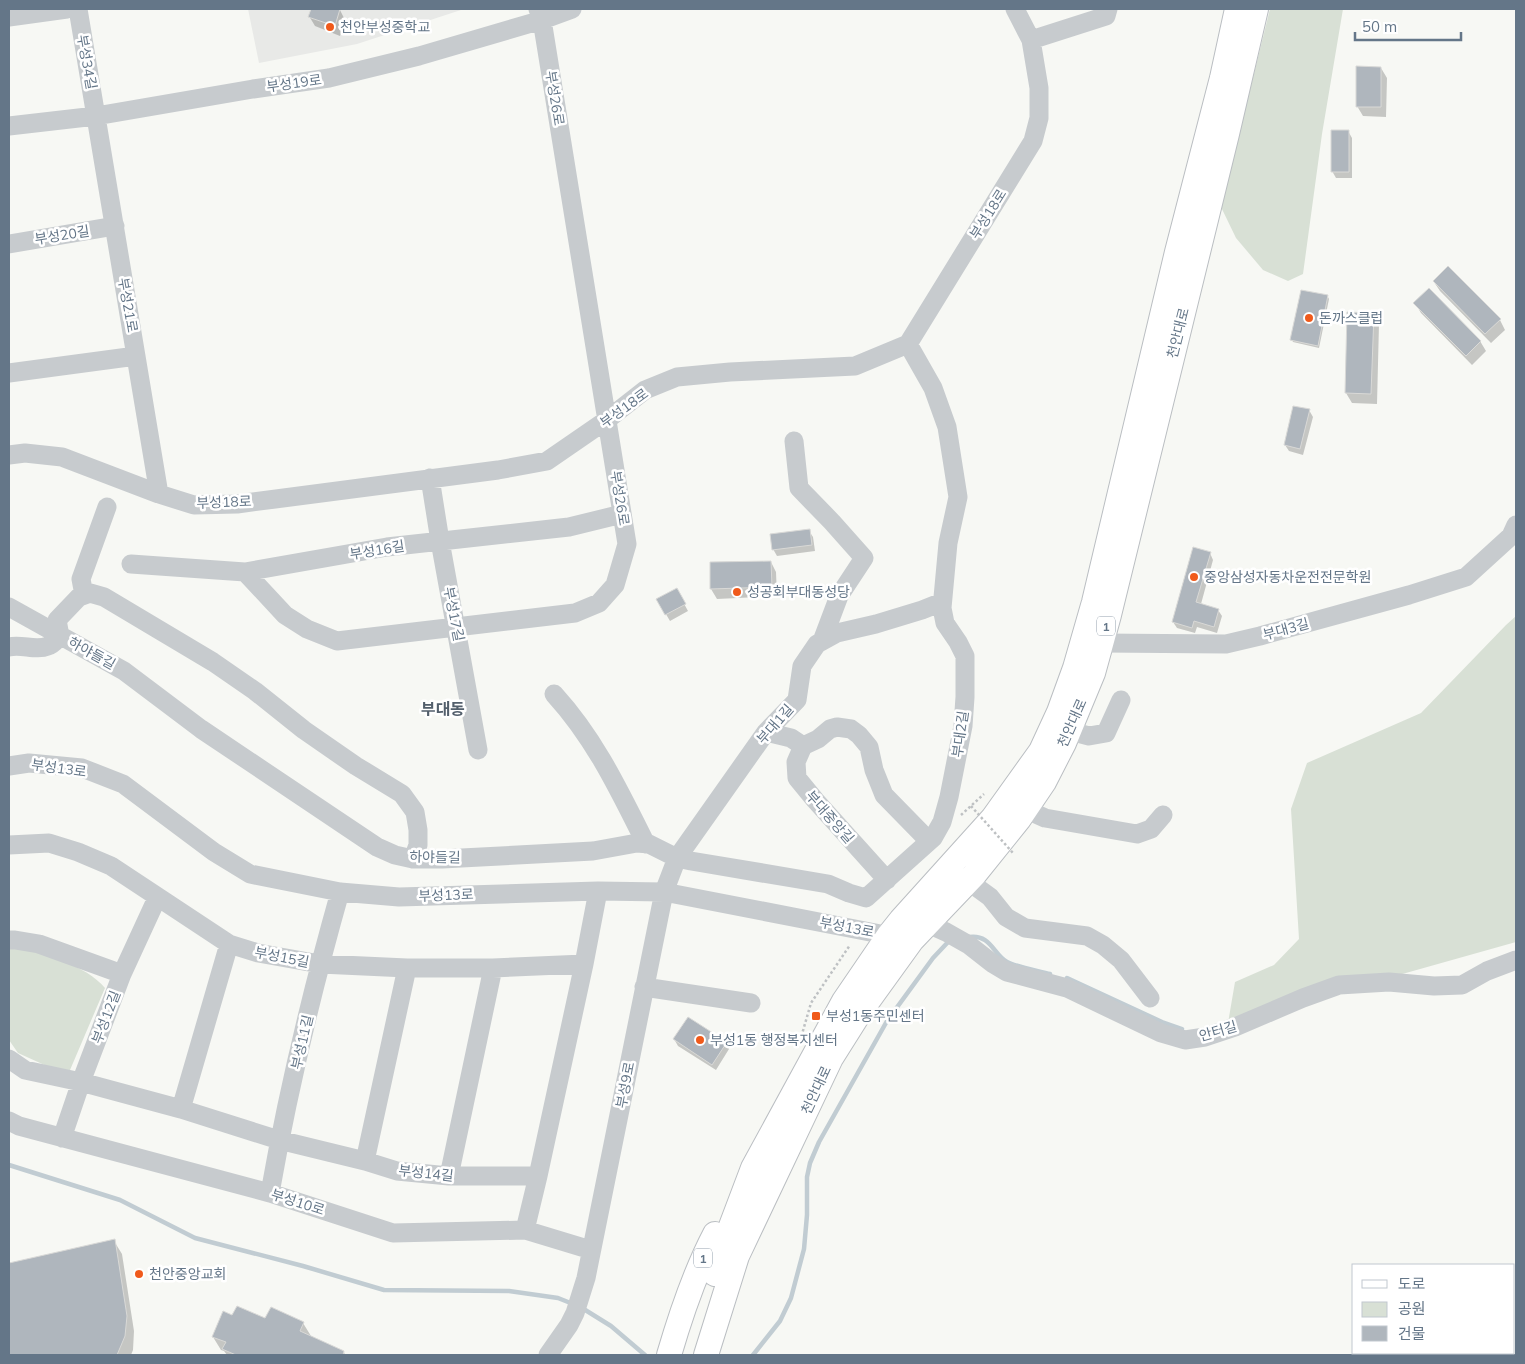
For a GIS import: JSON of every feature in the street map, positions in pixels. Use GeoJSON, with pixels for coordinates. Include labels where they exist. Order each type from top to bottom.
{"type":"FeatureCollection","features":[{"type":"Feature","properties":{"kind":"main road","name":"천안대로"},"geometry":{"type":"LineString","coordinates":[[706,1355],[737,1256],[831,1058],[860,1012],[923,928],[994,818],[1041,751],[1059,712],[1075,668],[1094,602],[1237,9]]}},
{"type":"Feature","properties":{"kind":"main road","name":"천안대로"},"geometry":{"type":"LineString","coordinates":[[690,1355],[725,1242],[754,1168],[844,1002],[889,935],[923,928],[968,881],[1019,820],[1044,782],[1070,731],[1093,673],[1101,643],[1227,134],[1256,9]]}},
{"type":"Feature","properties":{"kind":"main road","name":"1"},"geometry":{"type":"LineString","coordinates":[[723,1355],[781,1164]]}},
{"type":"Feature","properties":{"kind":"main road","name":"1"},"geometry":{"type":"LineString","coordinates":[[669,1355],[706,1251],[723,1218],[754,1168]]}},
{"type":"Feature","properties":{"kind":"street"},"geometry":{"type":"LineString","coordinates":[[9,17],[67,9]]}},
{"type":"Feature","properties":{"kind":"street","name":"부성34길"},"geometry":{"type":"LineString","coordinates":[[78,9],[96,116]]}},
{"type":"Feature","properties":{"kind":"street","name":"부성19로"},"geometry":{"type":"LineString","coordinates":[[9,126],[96,116],[329,78],[419,56],[540,14],[572,9]]}},
{"type":"Feature","properties":{"kind":"street","name":"부성18로"},"geometry":{"type":"LineString","coordinates":[[9,455],[62,456],[160,494],[194,505],[237,504],[498,470],[547,461],[608,419],[645,390],[677,377],[730,372],[855,366],[908,344],[1033,141],[1039,118],[1039,88],[1031,40],[1014,9]]}},
{"type":"Feature","properties":{"kind":"street"},"geometry":{"type":"LineString","coordinates":[[1031,40],[1106,16],[1108,9]]}},
{"type":"Feature","properties":{"kind":"street","name":"부성26로"},"geometry":{"type":"LineString","coordinates":[[245,572],[285,616],[308,629],[337,641],[575,613],[599,604],[615,585],[627,544],[540,14]]}},
{"type":"Feature","properties":{"kind":"street","name":"부성21로"},"geometry":{"type":"LineString","coordinates":[[96,116],[160,494]]}},
{"type":"Feature","properties":{"kind":"street","name":"부성20길"},"geometry":{"type":"LineString","coordinates":[[9,244],[115,226]]}},
{"type":"Feature","properties":{"kind":"street","name":"부대2길"},"geometry":{"type":"LineString","coordinates":[[866,898],[933,838],[942,822],[949,797],[963,726],[965,656],[945,623],[942,608],[948,543],[958,497],[948,427],[933,388],[908,344]]}},
{"type":"Feature","properties":{"kind":"street"},"geometry":{"type":"LineString","coordinates":[[9,372],[136,356]]}},
{"type":"Feature","properties":{"kind":"street"},"geometry":{"type":"LineString","coordinates":[[794,441],[799,488],[864,558],[839,596],[822,641]]}},
{"type":"Feature","properties":{"kind":"street","name":"부성17길"},"geometry":{"type":"LineString","coordinates":[[430,478],[478,750]]}},
{"type":"Feature","properties":{"kind":"street"},"geometry":{"type":"LineString","coordinates":[[84,595],[81,579],[107,507]]}},
{"type":"Feature","properties":{"kind":"street","name":"부성16길"},"geometry":{"type":"LineString","coordinates":[[131,564],[245,572],[387,547],[569,527],[622,514]]}},
{"type":"Feature","properties":{"kind":"street","name":"부대3길"},"geometry":{"type":"LineString","coordinates":[[1101,643],[1226,644],[1408,595],[1466,577],[1511,536],[1516,525]]}},
{"type":"Feature","properties":{"kind":"street"},"geometry":{"type":"LineString","coordinates":[[9,646],[18,645],[37,648],[50,646],[60,636],[57,620],[79,597],[90,593],[104,597],[213,662],[255,691],[304,730],[356,766],[402,794],[415,812],[418,845],[414,860]]}},
{"type":"Feature","properties":{"kind":"street","name":"부대1길"},"geometry":{"type":"LineString","coordinates":[[664,892],[677,858],[766,732],[797,700],[802,666],[817,644],[837,633],[876,624],[942,602]]}},
{"type":"Feature","properties":{"kind":"street","name":"하야들길"},"geometry":{"type":"LineString","coordinates":[[9,607],[124,671],[201,730],[377,847],[395,855],[414,860],[442,860],[584,851],[637,843],[649,844],[677,858],[828,884],[866,898]]}},
{"type":"Feature","properties":{"kind":"street"},"geometry":{"type":"LineString","coordinates":[[554,694],[572,713],[605,763],[646,844]]}},
{"type":"Feature","properties":{"kind":"street"},"geometry":{"type":"LineString","coordinates":[[1070,731],[1089,736],[1106,732],[1121,700]]}},
{"type":"Feature","properties":{"kind":"street"},"geometry":{"type":"LineString","coordinates":[[766,732],[791,738],[803,746],[836,727],[852,729],[869,747],[874,770],[884,795],[929,841]]}},
{"type":"Feature","properties":{"kind":"street","name":"부대중앙길"},"geometry":{"type":"LineString","coordinates":[[803,746],[796,762],[797,778],[887,880]]}},
{"type":"Feature","properties":{"kind":"street","name":"부성13로"},"geometry":{"type":"LineString","coordinates":[[9,766],[29,763],[82,768],[123,784],[214,852],[250,874],[340,892],[398,897],[598,891],[664,892],[889,935]]}},
{"type":"Feature","properties":{"kind":"street"},"geometry":{"type":"LineString","coordinates":[[1026,809],[1045,818],[1136,834],[1151,829],[1163,814]]}},
{"type":"Feature","properties":{"kind":"street","name":"부성15길"},"geometry":{"type":"LineString","coordinates":[[9,845],[49,843],[78,852],[111,866],[229,944],[258,953],[320,964],[407,968],[493,968],[584,964]]}},
{"type":"Feature","properties":{"kind":"street"},"geometry":{"type":"LineString","coordinates":[[968,881],[990,897],[1006,917],[1025,928],[1087,936],[1103,944],[1121,960],[1150,998]]}},
{"type":"Feature","properties":{"kind":"street"},"geometry":{"type":"LineString","coordinates":[[525,1230],[584,964],[598,891]]}},
{"type":"Feature","properties":{"kind":"street","name":"부성11길"},"geometry":{"type":"LineString","coordinates":[[270,1193],[279,1140],[320,964],[340,892]]}},
{"type":"Feature","properties":{"kind":"street","name":"부성9로"},"geometry":{"type":"LineString","coordinates":[[548,1355],[575,1313],[586,1278],[664,892]]}},
{"type":"Feature","properties":{"kind":"street","name":"부성12길"},"geometry":{"type":"LineString","coordinates":[[62,1138],[122,974],[157,898]]}},
{"type":"Feature","properties":{"kind":"street","name":"안터길"},"geometry":{"type":"LineString","coordinates":[[923,928],[969,945],[1006,972],[1066,988],[1161,1033],[1185,1040],[1205,1037],[1235,1027],[1338,984],[1389,982],[1434,986],[1462,984],[1487,971],[1516,960]]}},
{"type":"Feature","properties":{"kind":"street"},"geometry":{"type":"LineString","coordinates":[[9,940],[40,944],[122,974]]}},
{"type":"Feature","properties":{"kind":"street"},"geometry":{"type":"LineString","coordinates":[[181,1109],[229,944]]}},
{"type":"Feature","properties":{"kind":"street"},"geometry":{"type":"LineString","coordinates":[[365,1161],[407,968]]}},
{"type":"Feature","properties":{"kind":"street"},"geometry":{"type":"LineString","coordinates":[[449,1176],[493,968]]}},
{"type":"Feature","properties":{"kind":"street"},"geometry":{"type":"LineString","coordinates":[[644,987],[751,1003]]}},
{"type":"Feature","properties":{"kind":"street","name":"부성14길"},"geometry":{"type":"LineString","coordinates":[[9,1060],[24,1070],[81,1082],[181,1109],[279,1140],[365,1161],[397,1171],[449,1176],[538,1176]]}},
{"type":"Feature","properties":{"kind":"street","name":"부성10로"},"geometry":{"type":"LineString","coordinates":[[9,1121],[19,1126],[62,1138],[270,1193],[393,1233],[525,1230],[591,1250]]}},
{"type":"Feature","properties":{"kind":"path"},"geometry":{"type":"LineString","coordinates":[[984,794],[972,806],[1013,853]]}},
{"type":"Feature","properties":{"kind":"shaded area","name":"천안부성중학교"},"geometry":{"type":"Polygon","coordinates":[[[248,9],[461,10],[357,44],[259,63],[248,9]]]}},
{"type":"Feature","properties":{"kind":"green space"},"geometry":{"type":"Polygon","coordinates":[[[1270,9],[1343,9],[1322,134],[1303,274],[1288,281],[1263,270],[1236,238],[1221,207],[1270,9]]]}},
{"type":"Feature","properties":{"kind":"green space"},"geometry":{"type":"Polygon","coordinates":[[[1516,616],[1516,942],[1228,1023],[1235,982],[1274,965],[1299,939],[1291,809],[1307,763],[1421,713],[1516,616]]]}},
{"type":"Feature","properties":{"kind":"green space"},"geometry":{"type":"Polygon","coordinates":[[[16,945],[64,961],[87,973],[105,988],[70,1070],[60,1072],[18,1053],[9,1040],[9,946],[16,945]]]}},
{"type":"Feature","properties":{"kind":"building"},"geometry":{"type":"Polygon","coordinates":[[[311,9],[340,9],[335,26],[308,17],[311,9]]]}},
{"type":"Feature","properties":{"kind":"building"},"geometry":{"type":"Polygon","coordinates":[[[1356,66],[1381,67],[1381,107],[1356,107],[1356,66]]]}},
{"type":"Feature","properties":{"kind":"building"},"geometry":{"type":"Polygon","coordinates":[[[1331,130],[1349,130],[1349,172],[1331,172],[1331,130]]]}},
{"type":"Feature","properties":{"kind":"building"},"geometry":{"type":"Polygon","coordinates":[[[1448,266],[1501,319],[1485,334],[1433,281],[1448,266]]]}},
{"type":"Feature","properties":{"kind":"building"},"geometry":{"type":"Polygon","coordinates":[[[1429,288],[1481,341],[1466,356],[1413,303],[1429,288]]]}},
{"type":"Feature","properties":{"kind":"building","name":"돈까스클럽"},"geometry":{"type":"Polygon","coordinates":[[[1301,290],[1328,295],[1318,346],[1290,340],[1301,290]]]}},
{"type":"Feature","properties":{"kind":"building"},"geometry":{"type":"Polygon","coordinates":[[[1347,312],[1374,313],[1371,394],[1345,393],[1347,312]]]}},
{"type":"Feature","properties":{"kind":"building"},"geometry":{"type":"Polygon","coordinates":[[[1293,406],[1310,409],[1300,449],[1284,445],[1293,406]]]}},
{"type":"Feature","properties":{"kind":"building"},"geometry":{"type":"Polygon","coordinates":[[[810,529],[812,545],[772,550],[770,534],[810,529]]]}},
{"type":"Feature","properties":{"kind":"building","name":"중앙삼성자동차운전전문학원"},"geometry":{"type":"Polygon","coordinates":[[[1193,547],[1211,552],[1196,602],[1219,609],[1214,627],[1194,621],[1192,628],[1172,622],[1193,547]]]}},
{"type":"Feature","properties":{"kind":"building"},"geometry":{"type":"Polygon","coordinates":[[[771,561],[772,587],[710,589],[710,562],[771,561]]]}},
{"type":"Feature","properties":{"kind":"building"},"geometry":{"type":"Polygon","coordinates":[[[677,588],[686,604],[665,615],[656,599],[677,588]]]}},
{"type":"Feature","properties":{"kind":"building","name":"부성1동 행정복지센터"},"geometry":{"type":"Polygon","coordinates":[[[688,1017],[727,1042],[712,1065],[673,1039],[688,1017]]]}},
{"type":"Feature","properties":{"kind":"building"},"geometry":{"type":"Polygon","coordinates":[[[115,1239],[127,1316],[125,1336],[117,1355],[9,1355],[9,1263],[115,1239]]]}},
{"type":"Feature","properties":{"kind":"building"},"geometry":{"type":"Polygon","coordinates":[[[237,1306],[265,1318],[271,1307],[304,1322],[300,1331],[344,1351],[343,1355],[236,1355],[222,1349],[226,1342],[212,1337],[223,1311],[232,1315],[237,1306]]]}},
{"type":"Feature","properties":{"kind":"waterway"},"geometry":{"type":"LineString","coordinates":[[969,937],[976,937],[987,941],[1002,959],[1011,964],[1050,974]]}},
{"type":"Feature","properties":{"kind":"waterway"},"geometry":{"type":"LineString","coordinates":[[753,1355],[780,1321],[791,1298],[804,1249],[807,1215],[807,1177],[810,1163],[819,1142],[887,1021],[933,958],[949,941]]}},
{"type":"Feature","properties":{"kind":"waterway"},"geometry":{"type":"LineString","coordinates":[[1067,978],[1162,1022],[1182,1029]]}},
{"type":"Feature","properties":{"kind":"waterway"},"geometry":{"type":"LineString","coordinates":[[9,1165],[120,1200],[195,1238],[303,1266],[384,1290],[509,1291],[558,1298],[573,1304]]}},
{"type":"Feature","properties":{"kind":"waterway"},"geometry":{"type":"LineString","coordinates":[[582,1308],[611,1326],[645,1355]]}},
{"type":"Feature","properties":{"kind":"place","name":"천안부성중학교"},"geometry":{"type":"Point","coordinates":[330,27]}},
{"type":"Feature","properties":{"kind":"place","name":"돈까스클럽"},"geometry":{"type":"Point","coordinates":[1309,318]}},
{"type":"Feature","properties":{"kind":"place","name":"중앙삼성자동차운전전문학원"},"geometry":{"type":"Point","coordinates":[1194,577]}},
{"type":"Feature","properties":{"kind":"place","name":"성공회부대동성당"},"geometry":{"type":"Point","coordinates":[737,592]}},
{"type":"Feature","properties":{"kind":"place","name":"부성1동주민센터"},"geometry":{"type":"Point","coordinates":[816,1016]}},
{"type":"Feature","properties":{"kind":"place","name":"부성1동 행정복지센터"},"geometry":{"type":"Point","coordinates":[700,1040]}},
{"type":"Feature","properties":{"kind":"place","name":"천안중앙교회"},"geometry":{"type":"Point","coordinates":[139,1274]}},
{"type":"Feature","properties":{"kind":"district","name":"부대동"},"geometry":{"type":"Point","coordinates":[443,709]}}]}
